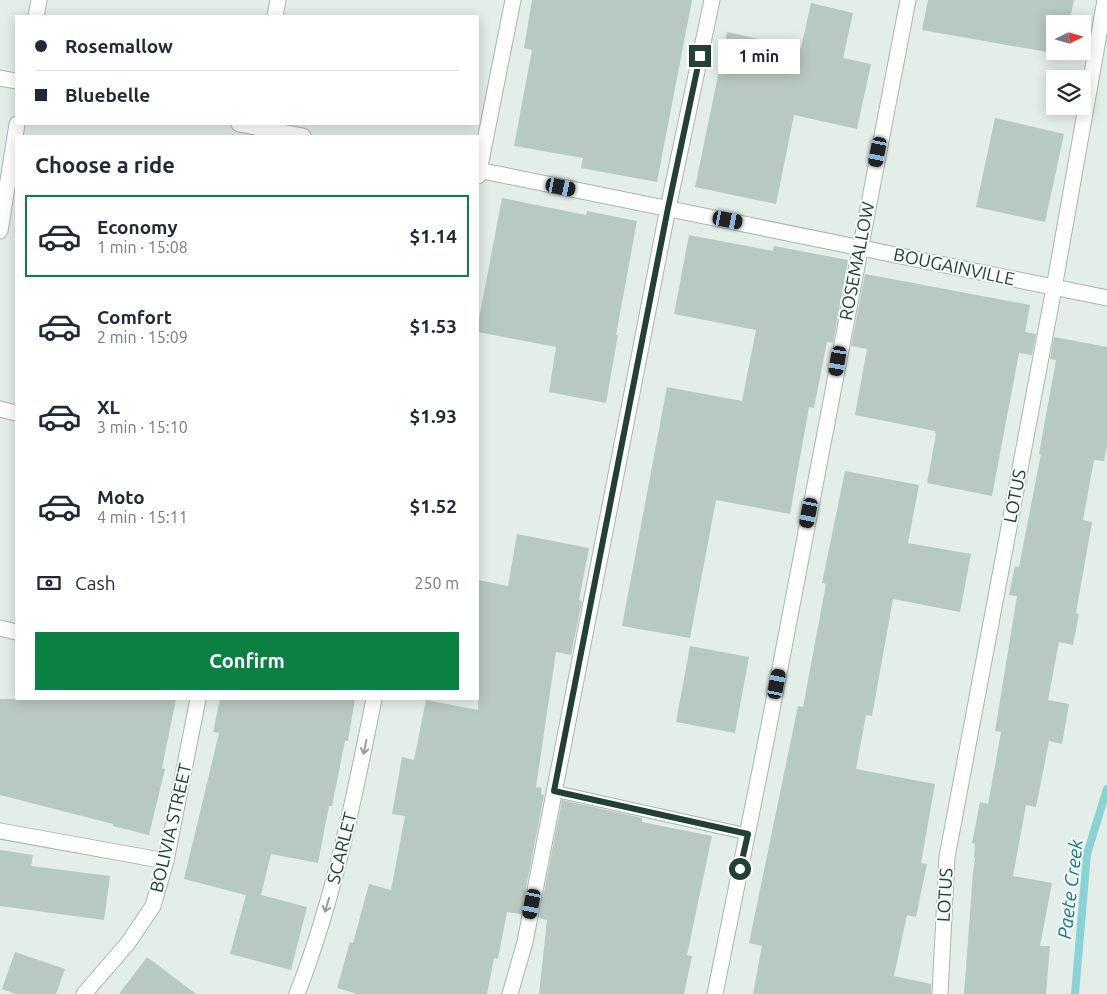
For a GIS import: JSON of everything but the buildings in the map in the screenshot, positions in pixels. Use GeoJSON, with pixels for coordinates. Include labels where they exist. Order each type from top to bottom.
{"type":"FeatureCollection","features":[{"type":"Feature","properties":{"kind":"street"},"geometry":{"type":"LineString","coordinates":[[36,15],[39,0]]}},
{"type":"Feature","properties":{"kind":"street"},"geometry":{"type":"LineString","coordinates":[[275,15],[278,0]]}},
{"type":"Feature","properties":{"kind":"street"},"geometry":{"type":"LineString","coordinates":[[479,167],[513,0]]}},
{"type":"Feature","properties":{"kind":"street"},"geometry":{"type":"LineString","coordinates":[[510,994],[525,942],[668,208],[712,0]]}},
{"type":"Feature","properties":{"kind":"street","name":"ROSEMALLOW"},"geometry":{"type":"LineString","coordinates":[[715,994],[748,834],[908,0]]}},
{"type":"Feature","properties":{"kind":"street","name":"LOTUS"},"geometry":{"type":"LineString","coordinates":[[940,994],[947,857],[1054,288],[1105,0]]}},
{"type":"Feature","properties":{"kind":"street"},"geometry":{"type":"LineString","coordinates":[[0,78],[15,81]]}},
{"type":"Feature","properties":{"kind":"street"},"geometry":{"type":"LineString","coordinates":[[242,125],[255,129],[296,135]]}},
{"type":"Feature","properties":{"kind":"street"},"geometry":{"type":"LineString","coordinates":[[0,231],[15,142]]}},
{"type":"Feature","properties":{"kind":"street","name":"BOUGAINVILLE"},"geometry":{"type":"LineString","coordinates":[[479,172],[668,208],[1107,298]]}},
{"type":"Feature","properties":{"kind":"street"},"geometry":{"type":"LineString","coordinates":[[0,409],[15,412]]}},
{"type":"Feature","properties":{"kind":"street"},"geometry":{"type":"LineString","coordinates":[[0,628],[15,632]]}},
{"type":"Feature","properties":{"kind":"street","name":"BOLIVIA STREET"},"geometry":{"type":"LineString","coordinates":[[84,994],[128,943],[153,906],[166,861],[198,700]]}},
{"type":"Feature","properties":{"kind":"street","name":"SCARLET"},"geometry":{"type":"LineString","coordinates":[[297,994],[308,967],[350,821],[374,700]]}},
{"type":"Feature","properties":{"kind":"street"},"geometry":{"type":"LineString","coordinates":[[0,831],[166,861]]}},
{"type":"Feature","properties":{"kind":"lane"},"geometry":{"type":"LineString","coordinates":[[554,791],[748,834]]}},
{"type":"Feature","properties":{"kind":"waterway","name":"Paete Creek"},"geometry":{"type":"LineString","coordinates":[[1075,994],[1087,854],[1107,789]]}},
{"type":"Feature","properties":{"kind":"route"},"geometry":{"type":"LineString","coordinates":[[700,56],[668,208],[554,791],[748,834],[740,869]]}}]}
